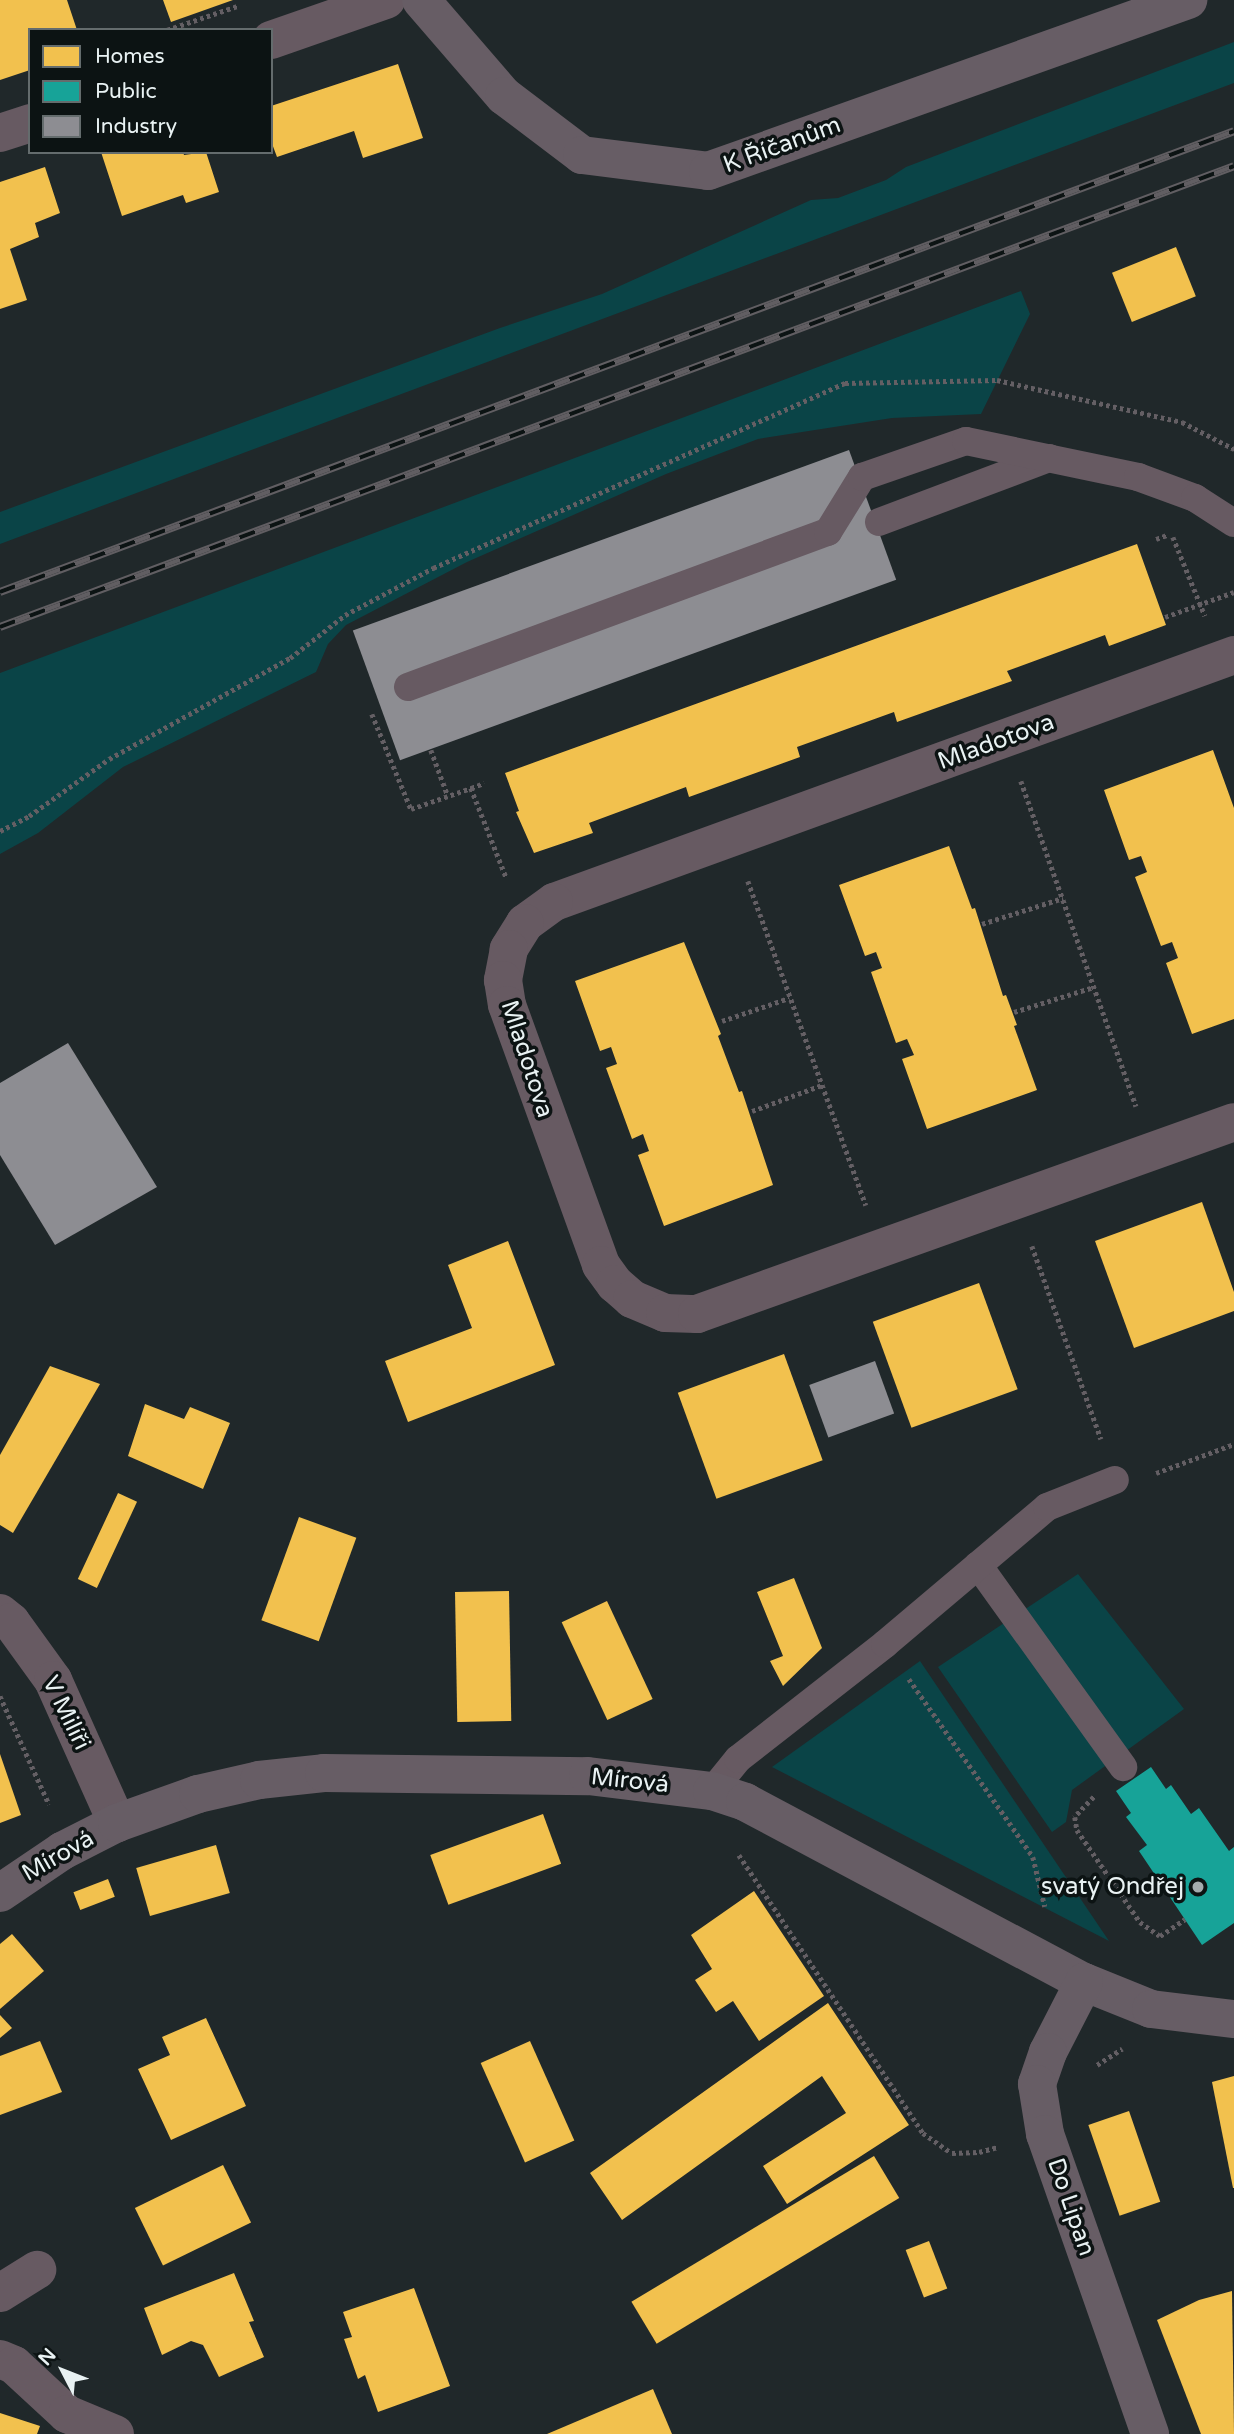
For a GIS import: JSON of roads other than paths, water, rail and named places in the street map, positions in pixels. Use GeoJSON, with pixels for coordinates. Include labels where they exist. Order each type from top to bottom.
{"type":"FeatureCollection","features":[{"type":"Feature","properties":{"kind":"street"},"geometry":{"type":"LineString","coordinates":[[273,39],[386,0]]}},
{"type":"Feature","properties":{"kind":"street","name":"K Říčanům"},"geometry":{"type":"LineString","coordinates":[[421,0],[504,96],[582,155],[708,171],[1188,0]]}},
{"type":"Feature","properties":{"kind":"street"},"geometry":{"type":"LineString","coordinates":[[0,133],[28,124]]}},
{"type":"Feature","properties":{"kind":"street","name":"Mladotova"},"geometry":{"type":"LineString","coordinates":[[1228,657],[554,902],[525,923],[509,949],[503,980],[507,1005],[601,1265],[615,1284],[632,1300],[665,1313],[696,1314],[1234,1122]]}},
{"type":"Feature","properties":{"kind":"street","name":"V Milíři"},"geometry":{"type":"LineString","coordinates":[[0,1613],[11,1622],[54,1680],[117,1823]]}},
{"type":"Feature","properties":{"kind":"street","name":"Mírová"},"geometry":{"type":"LineString","coordinates":[[0,1893],[62,1851],[117,1823],[198,1794],[259,1780],[324,1773],[588,1776],[712,1790],[795,1826],[1084,1982],[1151,2009],[1234,2019]]}},
{"type":"Feature","properties":{"kind":"street","name":"Do Lipan"},"geometry":{"type":"LineString","coordinates":[[1084,1982],[1048,2052],[1037,2084],[1045,2134],[1150,2434]]}},
{"type":"Feature","properties":{"kind":"street"},"geometry":{"type":"LineString","coordinates":[[0,2293],[37,2270]]}},
{"type":"Feature","properties":{"kind":"street"},"geometry":{"type":"LineString","coordinates":[[0,2360],[14,2365],[67,2414],[115,2434]]}},
{"type":"Feature","properties":{"kind":"lane"},"geometry":{"type":"LineString","coordinates":[[408,687],[828,532],[862,477],[967,441],[1138,477],[1195,498],[1234,523]]}},
{"type":"Feature","properties":{"kind":"lane"},"geometry":{"type":"LineString","coordinates":[[879,522],[1049,458]]}},
{"type":"Feature","properties":{"kind":"lane"},"geometry":{"type":"LineString","coordinates":[[712,1790],[738,1759],[885,1644],[1047,1507],[1115,1480]]}},
{"type":"Feature","properties":{"kind":"lane"},"geometry":{"type":"LineString","coordinates":[[978,1565],[1123,1767]]}},
{"type":"Feature","properties":{"kind":"railway"},"geometry":{"type":"LineString","coordinates":[[0,592],[1234,131]]}},
{"type":"Feature","properties":{"kind":"railway"},"geometry":{"type":"LineString","coordinates":[[0,627],[1234,166]]}},
{"type":"Feature","properties":{"kind":"place","name":"svatý Ondřej"},"geometry":{"type":"Point","coordinates":[1198,1887]}}]}
